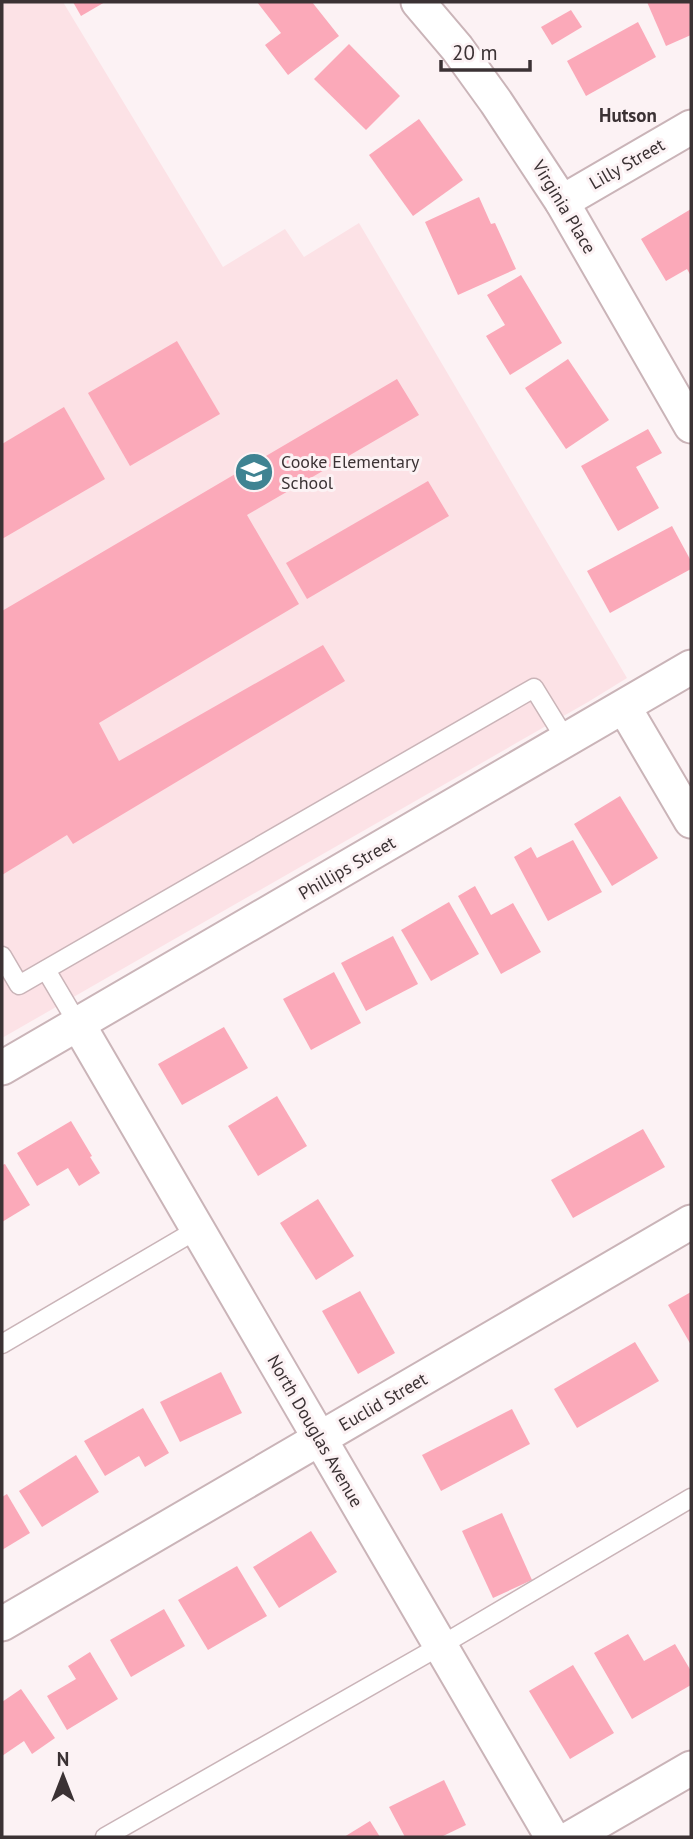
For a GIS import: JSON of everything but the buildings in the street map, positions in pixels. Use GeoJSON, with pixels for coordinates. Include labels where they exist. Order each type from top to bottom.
{"type":"FeatureCollection","features":[{"type":"Feature","properties":{"kind":"street","name":"Virginia Place"},"geometry":{"type":"LineString","coordinates":[[418,2],[457,48],[562,202],[691,426]]}},
{"type":"Feature","properties":{"kind":"street","name":"Lilly Street"},"geometry":{"type":"LineString","coordinates":[[562,202],[691,127]]}},
{"type":"Feature","properties":{"kind":"street","name":"Phillips Street"},"geometry":{"type":"LineString","coordinates":[[2,1068],[691,667]]}},
{"type":"Feature","properties":{"kind":"street"},"geometry":{"type":"LineString","coordinates":[[624,707],[691,821]]}},
{"type":"Feature","properties":{"kind":"street","name":"North Douglas Avenue"},"geometry":{"type":"LineString","coordinates":[[78,1024],[552,1837]]}},
{"type":"Feature","properties":{"kind":"street","name":"Euclid Street"},"geometry":{"type":"LineString","coordinates":[[2,1624],[691,1222]]}},
{"type":"Feature","properties":{"kind":"street"},"geometry":{"type":"LineString","coordinates":[[572,1837],[691,1768]]}},
{"type":"Feature","properties":{"kind":"lane"},"geometry":{"type":"LineString","coordinates":[[2,956],[19,985],[534,688],[565,740]]}},
{"type":"Feature","properties":{"kind":"lane"},"geometry":{"type":"LineString","coordinates":[[46,970],[78,1024]]}},
{"type":"Feature","properties":{"kind":"lane"},"geometry":{"type":"LineString","coordinates":[[2,1343],[198,1229]]}},
{"type":"Feature","properties":{"kind":"lane"},"geometry":{"type":"LineString","coordinates":[[105,1837],[440,1646],[691,1498]]}},
{"type":"Feature","properties":{"kind":"shaded area","name":"Cooke Elementary School"},"geometry":{"type":"Polygon","coordinates":[[[2,2],[63,2],[223,267],[285,229],[304,257],[359,223],[627,678],[2,1038],[2,2]]]}},
{"type":"Feature","properties":{"kind":"place","name":"Cooke Elementary School"},"geometry":{"type":"Point","coordinates":[254,472]}},
{"type":"Feature","properties":{"kind":"district","name":"Hutson"},"geometry":{"type":"Point","coordinates":[628,115]}}]}
